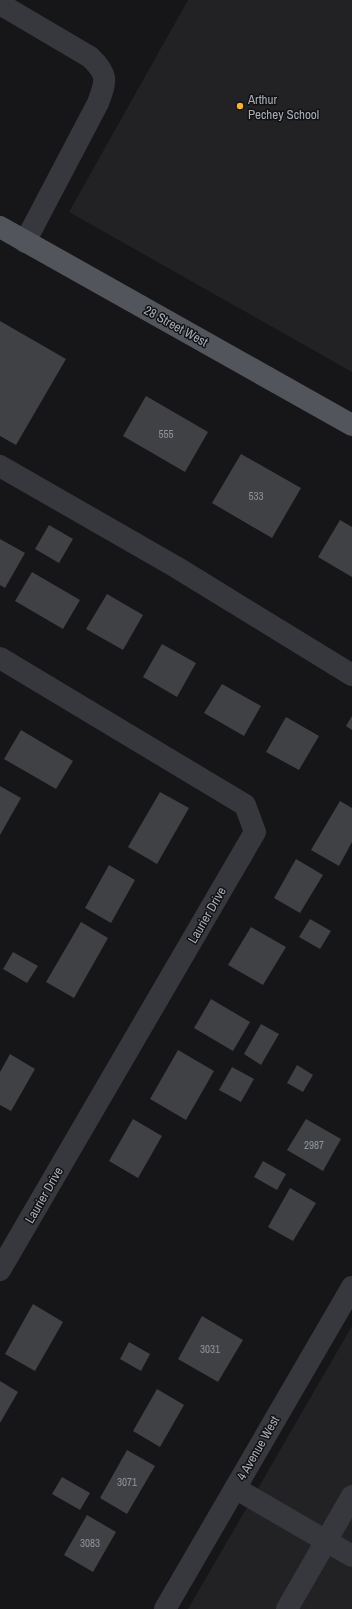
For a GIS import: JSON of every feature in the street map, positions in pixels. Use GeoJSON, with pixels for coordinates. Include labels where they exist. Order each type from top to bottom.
{"type":"FeatureCollection","features":[{"type":"Feature","properties":{"kind":"main road","name":"28 Street West"},"geometry":{"type":"LineString","coordinates":[[0,227],[352,425]]}},
{"type":"Feature","properties":{"kind":"street"},"geometry":{"type":"LineString","coordinates":[[0,4],[90,58],[101,68],[105,84],[98,103],[25,242]]}},
{"type":"Feature","properties":{"kind":"street"},"geometry":{"type":"LineString","coordinates":[[0,466],[176,567],[352,675]]}},
{"type":"Feature","properties":{"kind":"street","name":"Laurier Drive"},"geometry":{"type":"LineString","coordinates":[[0,658],[245,805],[255,832],[0,1270]]}},
{"type":"Feature","properties":{"kind":"street","name":"4 Avenue West"},"geometry":{"type":"LineString","coordinates":[[165,1609],[352,1287]]}},
{"type":"Feature","properties":{"kind":"street"},"geometry":{"type":"LineString","coordinates":[[235,1488],[352,1556]]}},
{"type":"Feature","properties":{"kind":"street"},"geometry":{"type":"LineString","coordinates":[[287,1609],[352,1496]]}},
{"type":"Feature","properties":{"kind":"shaded area","name":"Arthur Pechey School"},"geometry":{"type":"Polygon","coordinates":[[[188,0],[352,0],[352,372],[69,212],[188,0]]]}},
{"type":"Feature","properties":{"kind":"shaded area"},"geometry":{"type":"Polygon","coordinates":[[[352,1326],[352,1609],[188,1609],[268,1471],[352,1326]]]}},
{"type":"Feature","properties":{"kind":"building"},"geometry":{"type":"Polygon","coordinates":[[[0,321],[66,359],[16,445],[0,436],[0,321]]]}},
{"type":"Feature","properties":{"kind":"building"},"geometry":{"type":"Polygon","coordinates":[[[146,396],[208,432],[185,472],[123,436],[146,396]]]}},
{"type":"Feature","properties":{"kind":"building"},"geometry":{"type":"Polygon","coordinates":[[[241,454],[301,488],[272,538],[212,503],[241,454]]]}},
{"type":"Feature","properties":{"kind":"building"},"geometry":{"type":"Polygon","coordinates":[[[340,520],[352,527],[352,577],[318,557],[340,520]]]}},
{"type":"Feature","properties":{"kind":"building"},"geometry":{"type":"Polygon","coordinates":[[[49,525],[73,539],[59,563],[35,549],[49,525]]]}},
{"type":"Feature","properties":{"kind":"building"},"geometry":{"type":"Polygon","coordinates":[[[0,539],[25,553],[5,588],[0,585],[0,539]]]}},
{"type":"Feature","properties":{"kind":"building"},"geometry":{"type":"Polygon","coordinates":[[[32,572],[80,600],[63,629],[15,601],[32,572]]]}},
{"type":"Feature","properties":{"kind":"building"},"geometry":{"type":"Polygon","coordinates":[[[107,594],[143,615],[123,650],[86,629],[107,594]]]}},
{"type":"Feature","properties":{"kind":"building"},"geometry":{"type":"Polygon","coordinates":[[[162,644],[196,663],[177,697],[143,677],[162,644]]]}},
{"type":"Feature","properties":{"kind":"building"},"geometry":{"type":"Polygon","coordinates":[[[222,684],[261,706],[244,736],[204,713],[222,684]]]}},
{"type":"Feature","properties":{"kind":"building"},"geometry":{"type":"Polygon","coordinates":[[[352,716],[352,730],[346,726],[352,716]]]}},
{"type":"Feature","properties":{"kind":"building"},"geometry":{"type":"Polygon","coordinates":[[[286,717],[319,736],[299,770],[266,752],[286,717]]]}},
{"type":"Feature","properties":{"kind":"building"},"geometry":{"type":"Polygon","coordinates":[[[21,730],[73,761],[56,789],[4,759],[21,730]]]}},
{"type":"Feature","properties":{"kind":"building"},"geometry":{"type":"Polygon","coordinates":[[[0,786],[21,798],[0,835],[0,786]]]}},
{"type":"Feature","properties":{"kind":"building"},"geometry":{"type":"Polygon","coordinates":[[[160,792],[189,808],[157,864],[128,847],[160,792]]]}},
{"type":"Feature","properties":{"kind":"building"},"geometry":{"type":"Polygon","coordinates":[[[340,801],[352,808],[352,842],[339,866],[311,850],[340,801]]]}},
{"type":"Feature","properties":{"kind":"building"},"geometry":{"type":"Polygon","coordinates":[[[296,859],[323,875],[300,913],[274,898],[296,859]]]}},
{"type":"Feature","properties":{"kind":"building"},"geometry":{"type":"Polygon","coordinates":[[[109,865],[135,880],[111,923],[85,908],[109,865]]]}},
{"type":"Feature","properties":{"kind":"building"},"geometry":{"type":"Polygon","coordinates":[[[310,919],[331,931],[320,949],[299,937],[310,919]]]}},
{"type":"Feature","properties":{"kind":"building"},"geometry":{"type":"Polygon","coordinates":[[[81,922],[108,938],[74,998],[46,982],[81,922]]]}},
{"type":"Feature","properties":{"kind":"building"},"geometry":{"type":"Polygon","coordinates":[[[251,927],[286,947],[263,985],[228,965],[251,927]]]}},
{"type":"Feature","properties":{"kind":"building"},"geometry":{"type":"Polygon","coordinates":[[[13,952],[38,966],[27,983],[3,969],[13,952]]]}},
{"type":"Feature","properties":{"kind":"building"},"geometry":{"type":"Polygon","coordinates":[[[211,999],[250,1022],[233,1051],[194,1028],[211,999]]]}},
{"type":"Feature","properties":{"kind":"building"},"geometry":{"type":"Polygon","coordinates":[[[261,1024],[279,1034],[261,1065],[244,1054],[261,1024]]]}},
{"type":"Feature","properties":{"kind":"building"},"geometry":{"type":"Polygon","coordinates":[[[178,1050],[214,1071],[186,1120],[150,1099],[178,1050]]]}},
{"type":"Feature","properties":{"kind":"building"},"geometry":{"type":"Polygon","coordinates":[[[10,1054],[35,1069],[11,1111],[0,1105],[0,1072],[10,1054]]]}},
{"type":"Feature","properties":{"kind":"building"},"geometry":{"type":"Polygon","coordinates":[[[297,1065],[313,1075],[303,1092],[287,1083],[297,1065]]]}},
{"type":"Feature","properties":{"kind":"building"},"geometry":{"type":"Polygon","coordinates":[[[232,1067],[254,1079],[241,1102],[219,1090],[232,1067]]]}},
{"type":"Feature","properties":{"kind":"building"},"geometry":{"type":"Polygon","coordinates":[[[133,1119],[162,1136],[138,1178],[109,1161],[133,1119]]]}},
{"type":"Feature","properties":{"kind":"building"},"geometry":{"type":"Polygon","coordinates":[[[306,1119],[341,1139],[323,1171],[287,1150],[306,1119]]]}},
{"type":"Feature","properties":{"kind":"building"},"geometry":{"type":"Polygon","coordinates":[[[263,1161],[286,1174],[277,1190],[254,1177],[263,1161]]]}},
{"type":"Feature","properties":{"kind":"building"},"geometry":{"type":"Polygon","coordinates":[[[290,1188],[316,1203],[293,1241],[268,1227],[290,1188]]]}},
{"type":"Feature","properties":{"kind":"building"},"geometry":{"type":"Polygon","coordinates":[[[33,1304],[63,1322],[35,1371],[5,1354],[33,1304]]]}},
{"type":"Feature","properties":{"kind":"building"},"geometry":{"type":"Polygon","coordinates":[[[202,1316],[243,1340],[218,1382],[178,1359],[202,1316]]]}},
{"type":"Feature","properties":{"kind":"building"},"geometry":{"type":"Polygon","coordinates":[[[129,1342],[150,1354],[141,1371],[120,1359],[129,1342]]]}},
{"type":"Feature","properties":{"kind":"building"},"geometry":{"type":"Polygon","coordinates":[[[0,1381],[18,1392],[0,1423],[0,1381]]]}},
{"type":"Feature","properties":{"kind":"building"},"geometry":{"type":"Polygon","coordinates":[[[157,1389],[184,1405],[160,1447],[133,1431],[157,1389]]]}},
{"type":"Feature","properties":{"kind":"building"},"geometry":{"type":"Polygon","coordinates":[[[127,1450],[155,1466],[127,1514],[100,1498],[127,1450]]]}},
{"type":"Feature","properties":{"kind":"building"},"geometry":{"type":"Polygon","coordinates":[[[62,1477],[90,1493],[80,1510],[52,1494],[62,1477]]]}},
{"type":"Feature","properties":{"kind":"building"},"geometry":{"type":"Polygon","coordinates":[[[87,1515],[116,1532],[93,1572],[64,1555],[87,1515]]]}},
{"type":"Feature","properties":{"kind":"place","name":"Arthur Pechey School"},"geometry":{"type":"Point","coordinates":[240,106]}}]}
